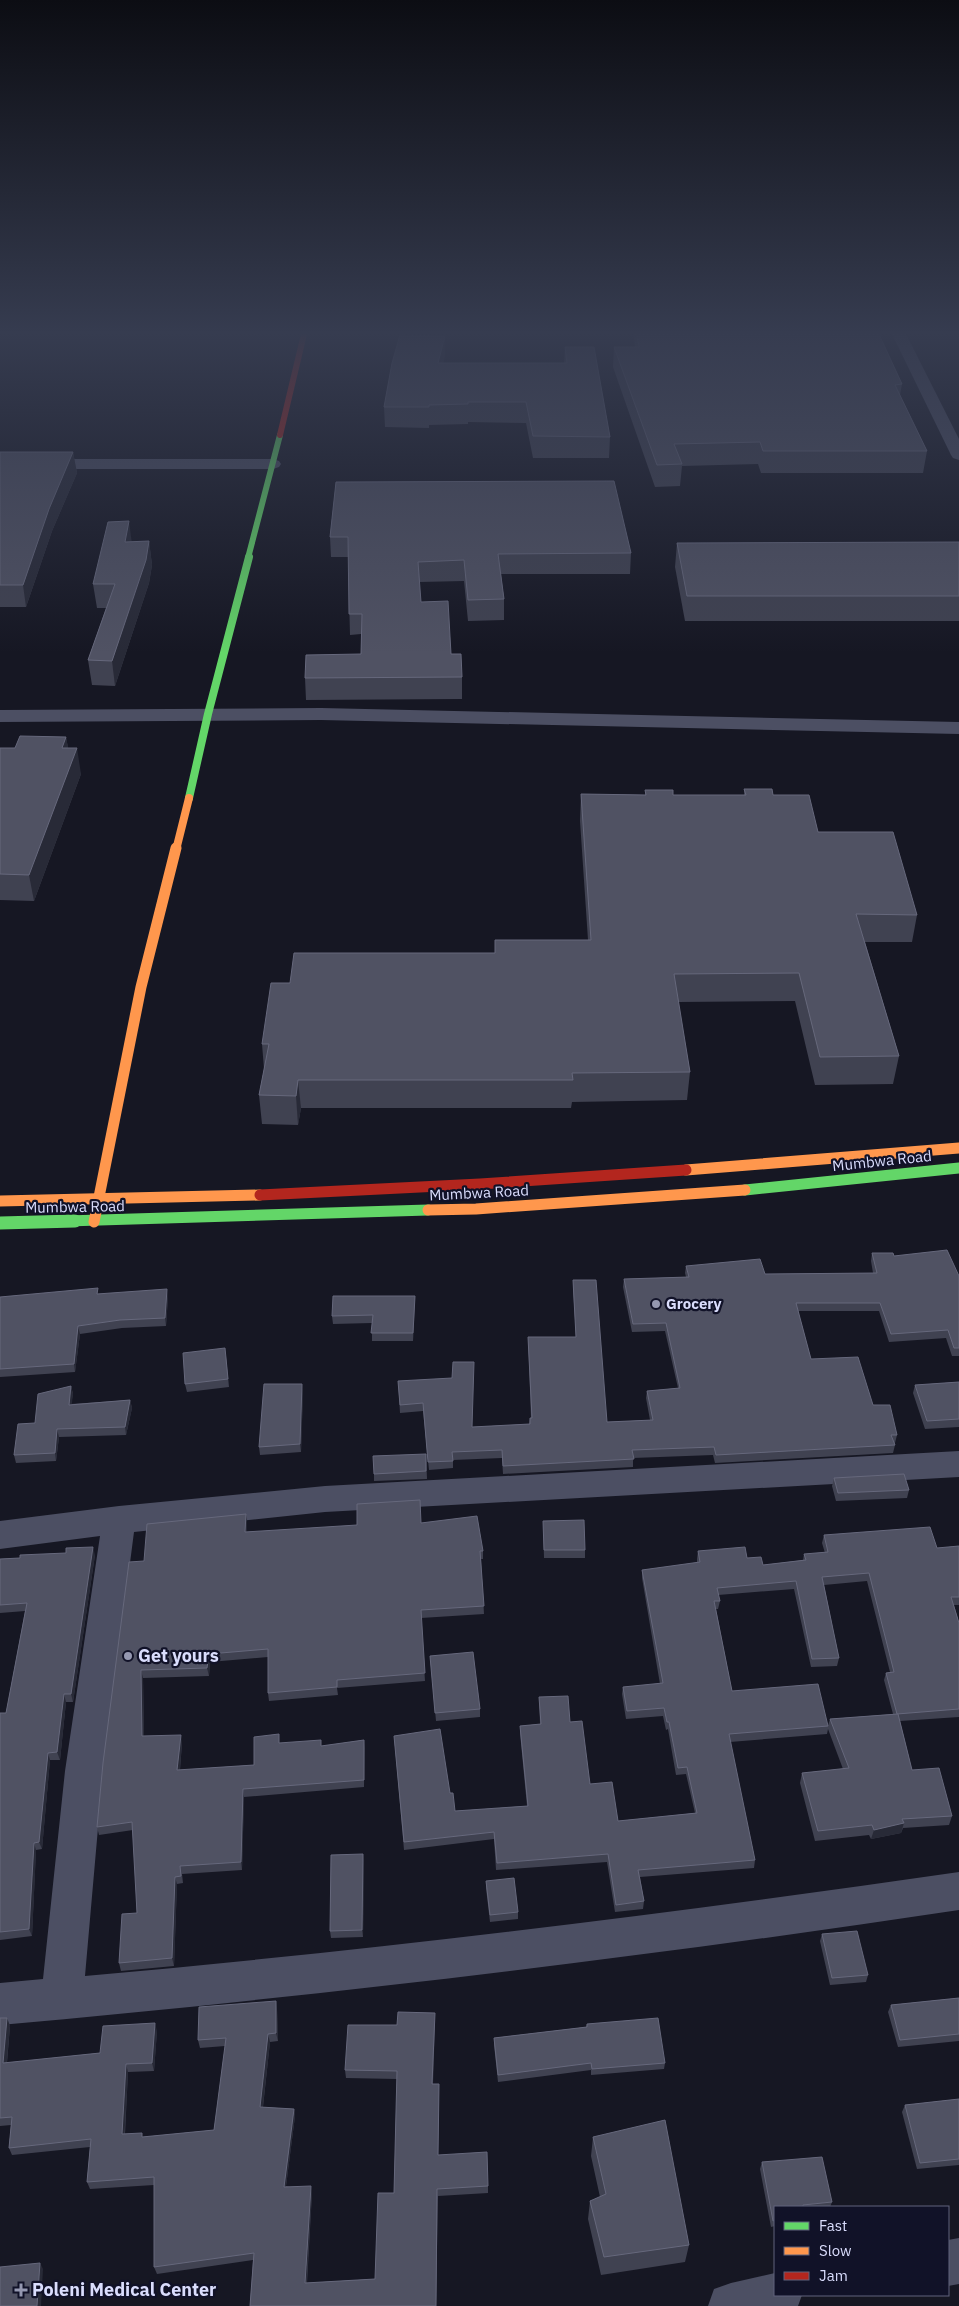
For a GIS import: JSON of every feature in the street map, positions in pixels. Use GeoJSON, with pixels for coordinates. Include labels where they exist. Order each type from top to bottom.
{"type":"FeatureCollection","features":[{"type":"Feature","properties":{"kind":"street"},"geometry":{"type":"LineString","coordinates":[[94,1222],[96,1200],[141,987],[181,836],[208,714],[279,438]]}},
{"type":"Feature","properties":{"kind":"street"},"geometry":{"type":"LineString","coordinates":[[950,438],[959,455]]}},
{"type":"Feature","properties":{"kind":"street"},"geometry":{"type":"LineString","coordinates":[[0,464],[273,464]]}},
{"type":"Feature","properties":{"kind":"street"},"geometry":{"type":"LineString","coordinates":[[0,716],[208,714],[478,716],[622,722],[959,728]]}},
{"type":"Feature","properties":{"kind":"street","name":"Mumbwa Road"},"geometry":{"type":"LineString","coordinates":[[0,1201],[96,1200],[341,1192],[635,1176],[959,1148]]}},
{"type":"Feature","properties":{"kind":"street","name":"Mumbwa Road"},"geometry":{"type":"LineString","coordinates":[[0,1223],[94,1222],[476,1209],[757,1189],[959,1168]]}},
{"type":"Feature","properties":{"kind":"street"},"geometry":{"type":"LineString","coordinates":[[0,1535],[119,1520],[325,1499],[959,1464]]}},
{"type":"Feature","properties":{"kind":"street"},"geometry":{"type":"LineString","coordinates":[[62,1999],[84,1771],[119,1520]]}},
{"type":"Feature","properties":{"kind":"street"},"geometry":{"type":"LineString","coordinates":[[0,2004],[288,1977],[481,1955],[798,1915],[959,1891]]}},
{"type":"Feature","properties":{"kind":"street"},"geometry":{"type":"LineString","coordinates":[[731,2306],[775,2296]]}},
{"type":"Feature","properties":{"kind":"building"},"geometry":{"type":"Polygon","coordinates":[[[647,438],[921,438],[927,451],[763,451],[760,442],[674,444],[682,464],[657,465],[647,438]]]}},
{"type":"Feature","properties":{"kind":"building"},"geometry":{"type":"Polygon","coordinates":[[[0,452],[73,452],[49,509],[23,585],[0,585],[0,452]]]}},
{"type":"Feature","properties":{"kind":"building"},"geometry":{"type":"Polygon","coordinates":[[[614,481],[631,553],[498,554],[504,599],[468,600],[464,560],[418,562],[421,602],[448,601],[451,654],[461,654],[462,677],[305,678],[306,655],[361,654],[362,614],[349,614],[348,537],[330,537],[336,482],[614,481]]]}},
{"type":"Feature","properties":{"kind":"building"},"geometry":{"type":"Polygon","coordinates":[[[129,521],[125,542],[149,541],[146,560],[112,661],[88,660],[115,584],[93,584],[108,522],[129,521]]]}},
{"type":"Feature","properties":{"kind":"building"},"geometry":{"type":"Polygon","coordinates":[[[959,542],[959,596],[687,596],[677,543],[959,542]]]}},
{"type":"Feature","properties":{"kind":"building"},"geometry":{"type":"Polygon","coordinates":[[[20,736],[66,737],[62,748],[77,748],[29,875],[0,874],[0,748],[15,748],[20,736]]]}},
{"type":"Feature","properties":{"kind":"building"},"geometry":{"type":"Polygon","coordinates":[[[744,789],[772,789],[773,795],[809,795],[818,832],[893,832],[917,915],[856,914],[899,1056],[820,1057],[799,973],[674,974],[690,1072],[572,1073],[573,1080],[298,1080],[296,1096],[259,1095],[269,1044],[262,1044],[271,983],[290,983],[294,953],[495,953],[495,940],[591,940],[581,794],[646,795],[645,790],[673,790],[673,795],[746,795],[744,789]]]}},
{"type":"Feature","properties":{"kind":"building"},"geometry":{"type":"Polygon","coordinates":[[[947,1250],[959,1276],[959,1348],[954,1348],[948,1330],[891,1334],[880,1303],[796,1303],[811,1359],[858,1357],[873,1405],[890,1405],[897,1435],[891,1435],[895,1445],[716,1455],[714,1447],[632,1450],[634,1459],[503,1466],[502,1450],[452,1452],[453,1461],[428,1462],[423,1403],[400,1405],[398,1381],[452,1378],[453,1362],[474,1362],[472,1427],[530,1424],[530,1418],[532,1418],[528,1337],[576,1337],[573,1280],[596,1280],[607,1422],[653,1420],[647,1391],[680,1388],[666,1323],[633,1324],[624,1279],[689,1277],[686,1266],[760,1259],[765,1274],[877,1273],[872,1253],[893,1253],[894,1256],[947,1250]]]}},
{"type":"Feature","properties":{"kind":"building"},"geometry":{"type":"Polygon","coordinates":[[[98,1288],[97,1294],[167,1289],[165,1318],[120,1320],[78,1326],[74,1364],[0,1369],[0,1297],[98,1288]]]}},
{"type":"Feature","properties":{"kind":"building"},"geometry":{"type":"Polygon","coordinates":[[[333,1296],[415,1296],[413,1333],[371,1333],[373,1315],[332,1316],[333,1296]]]}},
{"type":"Feature","properties":{"kind":"building"},"geometry":{"type":"Polygon","coordinates":[[[225,1348],[228,1379],[185,1384],[183,1353],[225,1348]]]}},
{"type":"Feature","properties":{"kind":"building"},"geometry":{"type":"Polygon","coordinates":[[[959,1382],[959,1419],[927,1421],[915,1385],[959,1382]]]}},
{"type":"Feature","properties":{"kind":"building"},"geometry":{"type":"Polygon","coordinates":[[[264,1384],[302,1384],[300,1444],[259,1447],[264,1384]]]}},
{"type":"Feature","properties":{"kind":"building"},"geometry":{"type":"Polygon","coordinates":[[[71,1386],[69,1405],[130,1400],[125,1427],[57,1429],[55,1453],[14,1455],[18,1424],[35,1423],[38,1394],[71,1386]]]}},
{"type":"Feature","properties":{"kind":"building"},"geometry":{"type":"Polygon","coordinates":[[[426,1454],[426,1471],[374,1474],[373,1456],[426,1454]]]}},
{"type":"Feature","properties":{"kind":"building"},"geometry":{"type":"Polygon","coordinates":[[[904,1474],[909,1490],[838,1493],[834,1478],[904,1474]]]}},
{"type":"Feature","properties":{"kind":"building"},"geometry":{"type":"Polygon","coordinates":[[[420,1500],[421,1523],[477,1516],[483,1551],[480,1551],[484,1606],[421,1610],[425,1673],[337,1680],[337,1687],[268,1693],[268,1649],[209,1654],[207,1668],[141,1670],[142,1736],[181,1735],[177,1770],[254,1765],[254,1737],[279,1734],[279,1743],[321,1740],[321,1746],[364,1740],[364,1780],[243,1789],[241,1862],[180,1866],[181,1876],[175,1877],[172,1958],[119,1963],[122,1914],[137,1913],[132,1822],[97,1827],[103,1763],[129,1562],[144,1561],[147,1524],[246,1514],[245,1532],[357,1525],[357,1504],[420,1500]]]}},
{"type":"Feature","properties":{"kind":"building"},"geometry":{"type":"Polygon","coordinates":[[[584,1520],[585,1550],[544,1550],[543,1521],[584,1520]]]}},
{"type":"Feature","properties":{"kind":"building"},"geometry":{"type":"Polygon","coordinates":[[[930,1527],[937,1548],[959,1546],[959,1597],[951,1597],[959,1623],[959,1709],[897,1714],[886,1673],[894,1672],[869,1573],[822,1577],[839,1658],[812,1659],[796,1581],[717,1588],[720,1601],[714,1601],[732,1691],[818,1684],[828,1726],[729,1734],[755,1860],[638,1870],[644,1901],[616,1905],[608,1854],[497,1863],[494,1832],[404,1842],[394,1736],[440,1729],[450,1793],[453,1793],[455,1811],[528,1806],[520,1726],[541,1724],[539,1697],[568,1696],[570,1722],[582,1721],[590,1784],[612,1782],[618,1821],[697,1813],[687,1767],[678,1768],[669,1722],[667,1722],[664,1708],[627,1711],[623,1687],[663,1683],[642,1570],[700,1562],[698,1551],[745,1547],[747,1558],[761,1557],[763,1565],[806,1560],[804,1554],[828,1552],[824,1535],[930,1527]]]}},
{"type":"Feature","properties":{"kind":"building"},"geometry":{"type":"Polygon","coordinates":[[[93,1547],[71,1694],[64,1694],[57,1752],[48,1753],[39,1842],[34,1843],[29,1929],[0,1932],[0,1713],[6,1713],[27,1603],[0,1605],[0,1559],[20,1558],[20,1555],[66,1553],[66,1548],[93,1547]]]}},
{"type":"Feature","properties":{"kind":"building"},"geometry":{"type":"Polygon","coordinates":[[[473,1652],[480,1709],[435,1713],[430,1656],[473,1652]]]}},
{"type":"Feature","properties":{"kind":"building"},"geometry":{"type":"Polygon","coordinates":[[[898,1714],[912,1770],[939,1768],[952,1816],[902,1819],[904,1823],[874,1830],[872,1825],[818,1831],[802,1773],[849,1768],[830,1719],[898,1714]]]}},
{"type":"Feature","properties":{"kind":"building"},"geometry":{"type":"Polygon","coordinates":[[[363,1854],[362,1930],[330,1931],[331,1855],[363,1854]]]}},
{"type":"Feature","properties":{"kind":"building"},"geometry":{"type":"Polygon","coordinates":[[[514,1878],[518,1912],[490,1915],[486,1881],[514,1878]]]}},
{"type":"Feature","properties":{"kind":"building"},"geometry":{"type":"Polygon","coordinates":[[[857,1931],[868,1975],[832,1978],[822,1934],[857,1931]]]}},
{"type":"Feature","properties":{"kind":"building"},"geometry":{"type":"Polygon","coordinates":[[[959,1998],[959,2034],[900,2040],[891,2005],[959,1998]]]}},
{"type":"Feature","properties":{"kind":"building"},"geometry":{"type":"Polygon","coordinates":[[[276,2001],[276,2033],[268,2034],[260,2107],[294,2109],[284,2187],[311,2186],[305,2283],[375,2279],[378,2193],[394,2193],[397,2071],[345,2070],[348,2025],[397,2025],[398,2012],[435,2013],[432,2084],[439,2084],[438,2155],[487,2152],[488,2186],[437,2189],[436,2306],[250,2306],[254,2253],[154,2267],[154,2177],[87,2182],[91,2139],[9,2148],[12,2117],[0,2118],[0,2018],[7,2018],[3,2063],[100,2053],[103,2026],[155,2023],[152,2063],[126,2064],[122,2134],[142,2133],[142,2137],[214,2130],[226,2038],[198,2040],[199,2007],[276,2001]]]}},
{"type":"Feature","properties":{"kind":"building"},"geometry":{"type":"Polygon","coordinates":[[[658,2018],[665,2063],[592,2069],[591,2063],[498,2075],[494,2038],[587,2027],[587,2024],[658,2018]]]}},
{"type":"Feature","properties":{"kind":"building"},"geometry":{"type":"Polygon","coordinates":[[[959,2099],[959,2159],[920,2163],[905,2105],[959,2099]]]}},
{"type":"Feature","properties":{"kind":"building"},"geometry":{"type":"Polygon","coordinates":[[[665,2120],[689,2245],[604,2257],[590,2201],[606,2194],[593,2137],[665,2120]]]}},
{"type":"Feature","properties":{"kind":"building"},"geometry":{"type":"Polygon","coordinates":[[[822,2157],[832,2202],[803,2206],[774,2206],[773,2221],[762,2162],[822,2157]]]}},
{"type":"Feature","properties":{"kind":"building","name":"Poleni Medical Center"},"geometry":{"type":"Polygon","coordinates":[[[40,2263],[37,2306],[0,2306],[0,2267],[40,2263]]]}},
{"type":"Feature","properties":{"kind":"traffic: fast"},"geometry":{"type":"LineString","coordinates":[[189,798],[208,714],[279,438]]}},
{"type":"Feature","properties":{"kind":"traffic: fast"},"geometry":{"type":"LineString","coordinates":[[745,1190],[959,1168]]}},
{"type":"Feature","properties":{"kind":"traffic: fast"},"geometry":{"type":"LineString","coordinates":[[0,1223],[428,1210]]}},
{"type":"Feature","properties":{"kind":"traffic: slow"},"geometry":{"type":"LineString","coordinates":[[94,1222],[141,987],[189,798]]}},
{"type":"Feature","properties":{"kind":"traffic: slow"},"geometry":{"type":"LineString","coordinates":[[686,1170],[959,1148]]}},
{"type":"Feature","properties":{"kind":"traffic: slow"},"geometry":{"type":"LineString","coordinates":[[428,1210],[476,1209],[745,1190]]}},
{"type":"Feature","properties":{"kind":"traffic: slow"},"geometry":{"type":"LineString","coordinates":[[0,1201],[260,1195]]}},
{"type":"Feature","properties":{"kind":"traffic: jam"},"geometry":{"type":"LineString","coordinates":[[260,1195],[480,1184],[686,1170]]}},
{"type":"Feature","properties":{"kind":"place","name":"Grocery"},"geometry":{"type":"Point","coordinates":[656,1304]}},
{"type":"Feature","properties":{"kind":"place","name":"Get yours"},"geometry":{"type":"Point","coordinates":[128,1656]}},
{"type":"Feature","properties":{"kind":"place","name":"Poleni Medical Center"},"geometry":{"type":"Point","coordinates":[21,2290]}}]}
